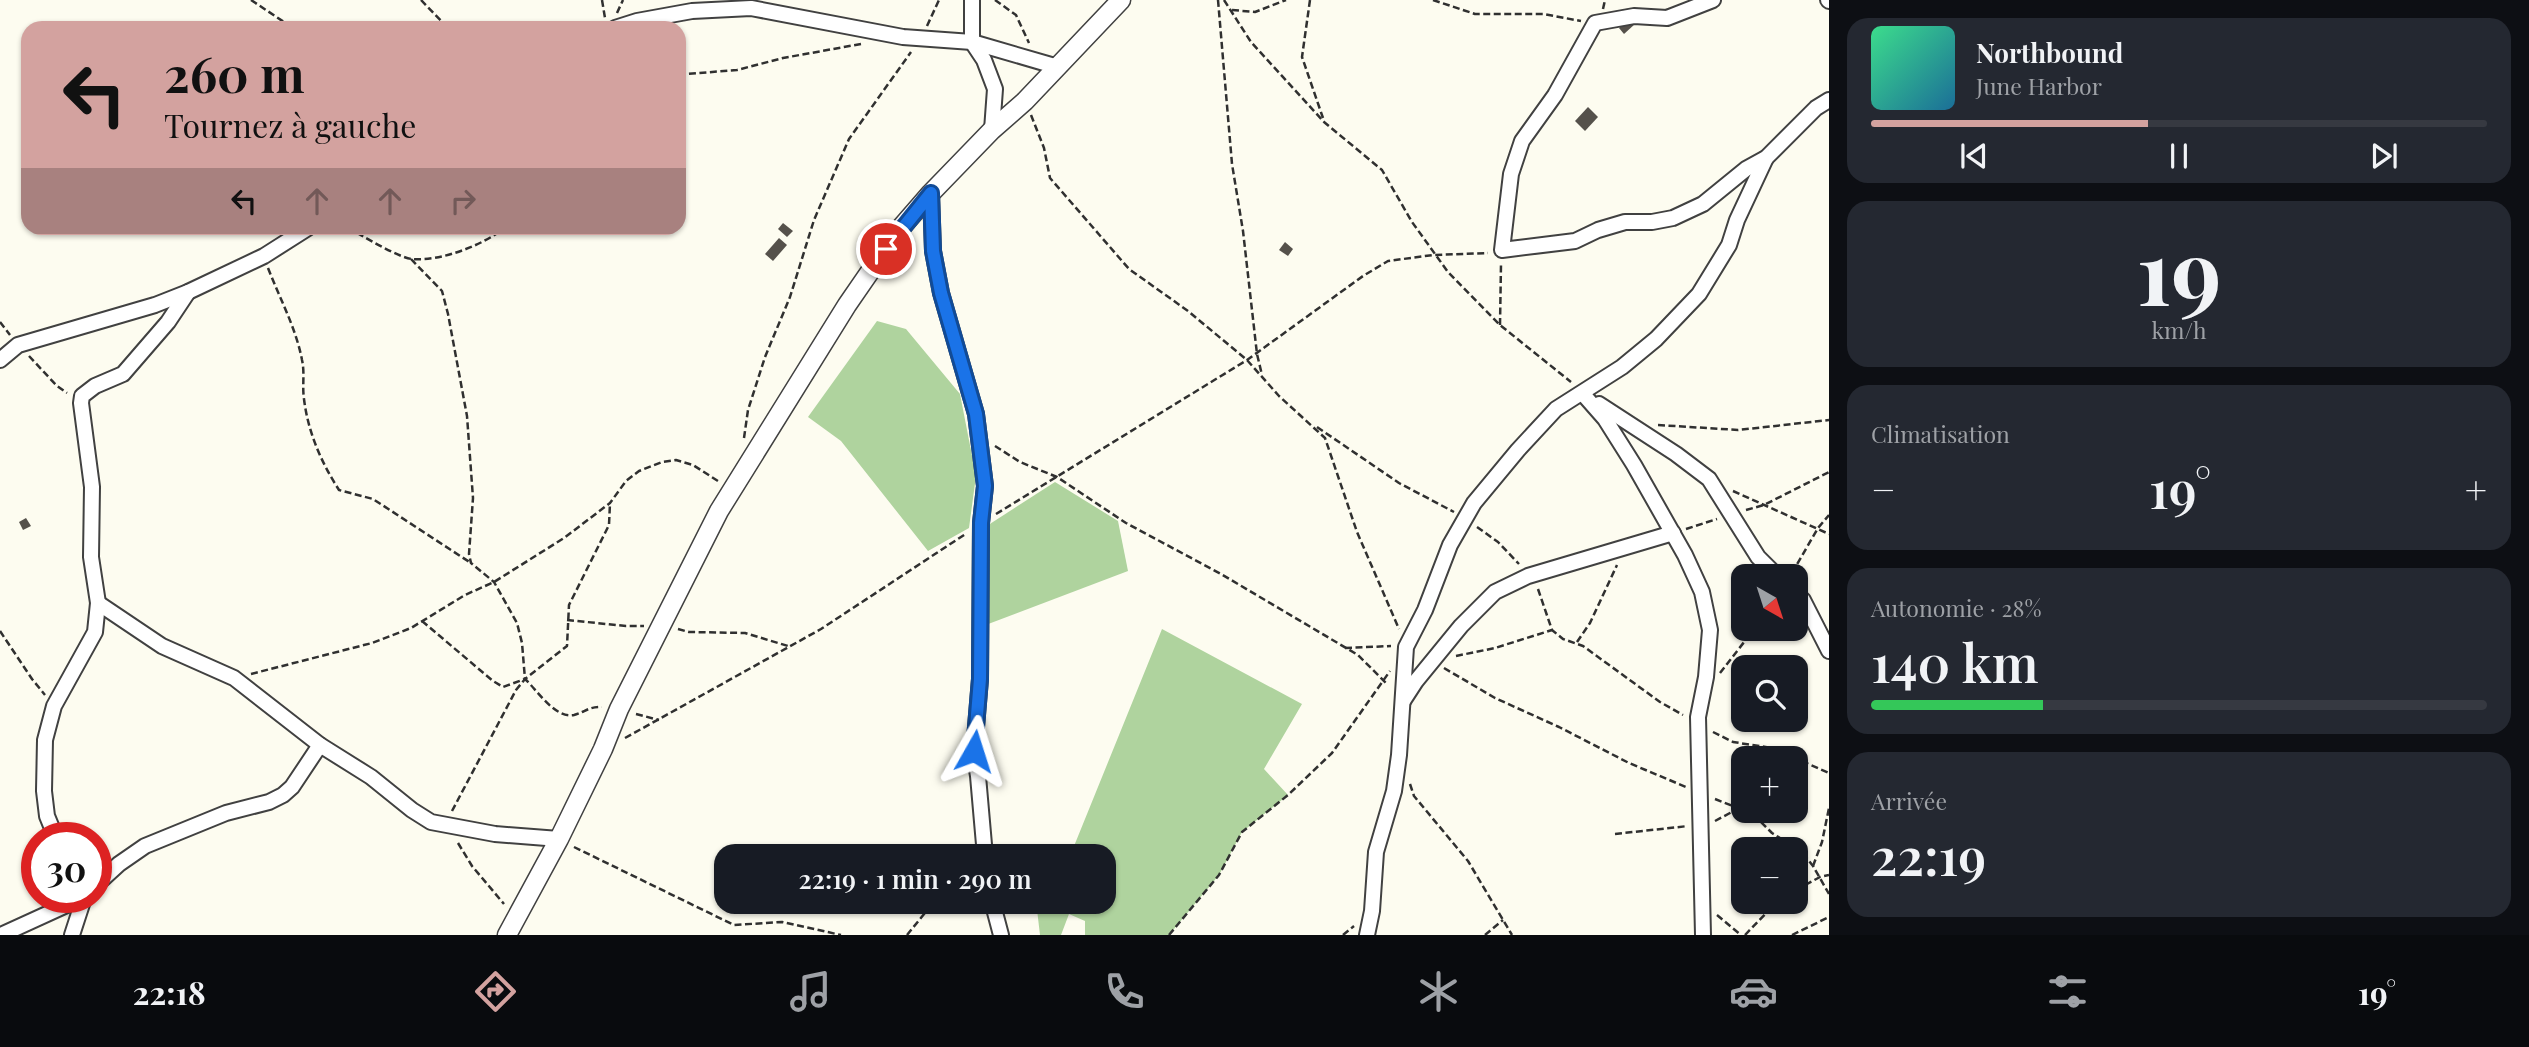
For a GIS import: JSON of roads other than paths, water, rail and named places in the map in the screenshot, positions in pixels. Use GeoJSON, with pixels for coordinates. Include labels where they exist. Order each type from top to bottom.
{"type":"FeatureCollection","features":[{"type":"Feature","properties":{"kind":"street"},"geometry":{"type":"LineString","coordinates":[[972,0],[972,42],[984,60],[995,89],[992,130]]}},
{"type":"Feature","properties":{"kind":"street"},"geometry":{"type":"LineString","coordinates":[[507,935],[559,839],[603,749],[619,709],[731,489],[847,305],[898,231],[931,193],[992,130],[1025,101],[1121,0]]}},
{"type":"Feature","properties":{"kind":"street"},"geometry":{"type":"LineString","coordinates":[[1713,0],[1667,18],[1634,16],[1595,23],[1555,96],[1522,142],[1511,174],[1502,250],[1575,241],[1598,230],[1625,222],[1652,222],[1673,218],[1703,204],[1746,169],[1766,158],[1816,108],[1829,100]]}},
{"type":"Feature","properties":{"kind":"street"},"geometry":{"type":"LineString","coordinates":[[637,21],[734,7],[765,9],[920,38],[972,42],[1035,58],[1058,67]]}},
{"type":"Feature","properties":{"kind":"street"},"geometry":{"type":"LineString","coordinates":[[1367,935],[1377,852],[1394,791],[1399,755],[1406,647],[1425,610],[1450,545],[1474,503],[1556,409],[1622,367],[1656,339],[1699,294],[1729,245],[1737,220],[1766,158]]}},
{"type":"Feature","properties":{"kind":"street"},"geometry":{"type":"LineString","coordinates":[[931,193],[933,251],[941,293],[976,414],[985,486],[981,523],[980,679],[974,751],[984,844]]}},
{"type":"Feature","properties":{"kind":"street"},"geometry":{"type":"LineString","coordinates":[[0,360],[18,345],[188,292],[264,256],[297,235]]}},
{"type":"Feature","properties":{"kind":"street"},"geometry":{"type":"LineString","coordinates":[[49,822],[44,791],[45,740],[54,706],[95,632],[98,603],[91,557],[92,487],[82,396],[88,390],[123,374],[168,322],[188,292]]}},
{"type":"Feature","properties":{"kind":"street"},"geometry":{"type":"LineString","coordinates":[[1583,394],[1676,454],[1709,479],[1765,564]]}},
{"type":"Feature","properties":{"kind":"street"},"geometry":{"type":"LineString","coordinates":[[1583,394],[1605,419],[1673,533],[1702,592],[1710,630],[1698,724],[1703,935]]}},
{"type":"Feature","properties":{"kind":"street"},"geometry":{"type":"LineString","coordinates":[[1401,706],[1416,681],[1461,625],[1495,592],[1528,576],[1673,533]]}},
{"type":"Feature","properties":{"kind":"street"},"geometry":{"type":"LineString","coordinates":[[98,603],[162,646],[234,678],[320,745],[389,789],[420,816],[449,827],[559,839]]}},
{"type":"Feature","properties":{"kind":"street"},"geometry":{"type":"LineString","coordinates":[[1808,610],[1829,650]]}},
{"type":"Feature","properties":{"kind":"street"},"geometry":{"type":"LineString","coordinates":[[112,870],[145,846],[226,813],[269,803],[283,795],[292,787],[320,745]]}},
{"type":"Feature","properties":{"kind":"street"},"geometry":{"type":"LineString","coordinates":[[1,935],[50,913]]}},
{"type":"Feature","properties":{"kind":"street"},"geometry":{"type":"LineString","coordinates":[[72,935],[79,913]]}},
{"type":"Feature","properties":{"kind":"street"},"geometry":{"type":"LineString","coordinates":[[995,914],[1001,935]]}}]}
